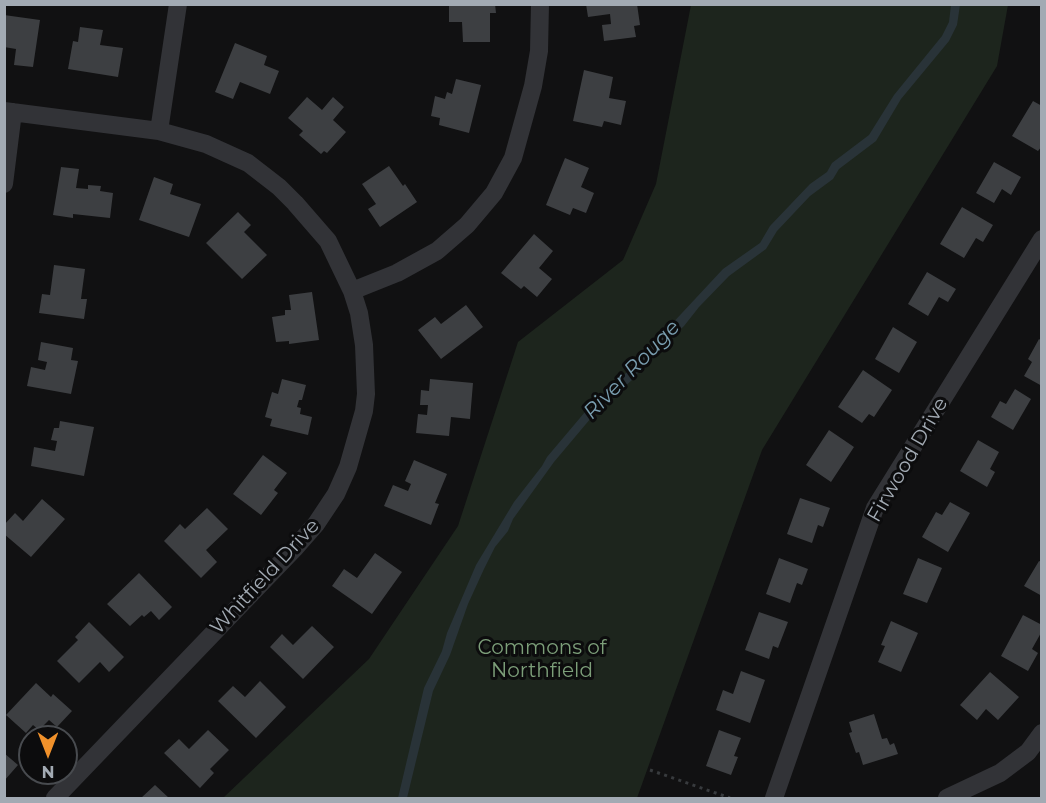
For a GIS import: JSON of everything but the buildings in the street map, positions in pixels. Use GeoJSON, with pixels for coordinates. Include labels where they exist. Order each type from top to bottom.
{"type":"FeatureCollection","features":[{"type":"Feature","properties":{"kind":"street"},"geometry":{"type":"LineString","coordinates":[[352,291],[397,273],[437,251],[467,225],[494,193],[513,158],[523,126],[539,51],[540,4]]}},
{"type":"Feature","properties":{"kind":"street"},"geometry":{"type":"LineString","coordinates":[[159,131],[176,6]]}},
{"type":"Feature","properties":{"kind":"street"},"geometry":{"type":"LineString","coordinates":[[4,184],[9,111]]}},
{"type":"Feature","properties":{"kind":"street","name":"Whitfield Drive"},"geometry":{"type":"LineString","coordinates":[[9,111],[159,131],[206,144],[248,163],[279,187],[309,217],[328,241],[352,291],[362,329],[366,393],[360,428],[348,467],[336,494],[316,524],[295,548],[55,798]]}},
{"type":"Feature","properties":{"kind":"street","name":"Firwood Drive"},"geometry":{"type":"LineString","coordinates":[[780,797],[875,508],[1041,239]]}},
{"type":"Feature","properties":{"kind":"street"},"geometry":{"type":"LineString","coordinates":[[947,798],[1000,773],[1028,752],[1041,733]]}},
{"type":"Feature","properties":{"kind":"path"},"geometry":{"type":"LineString","coordinates":[[650,770],[730,798]]}},
{"type":"Feature","properties":{"kind":"green space","name":"Commons of Northfield"},"geometry":{"type":"Polygon","coordinates":[[[691,5],[1008,5],[997,66],[762,450],[637,798],[223,798],[369,659],[458,526],[518,342],[623,260],[656,184],[691,5]]]}},
{"type":"Feature","properties":{"kind":"water","name":"River Rouge"},"geometry":{"type":"Polygon","coordinates":[[[951,5],[960,5],[957,25],[949,41],[901,99],[876,141],[839,169],[833,179],[810,196],[777,231],[766,249],[729,276],[684,326],[650,358],[633,379],[591,418],[554,462],[513,519],[508,531],[495,547],[468,604],[450,655],[433,691],[407,798],[398,798],[424,688],[442,651],[447,633],[476,565],[514,502],[547,457],[585,412],[627,372],[723,269],[760,243],[770,226],[810,184],[827,172],[832,163],[869,135],[894,95],[942,36],[949,22],[951,5]]]}}]}
